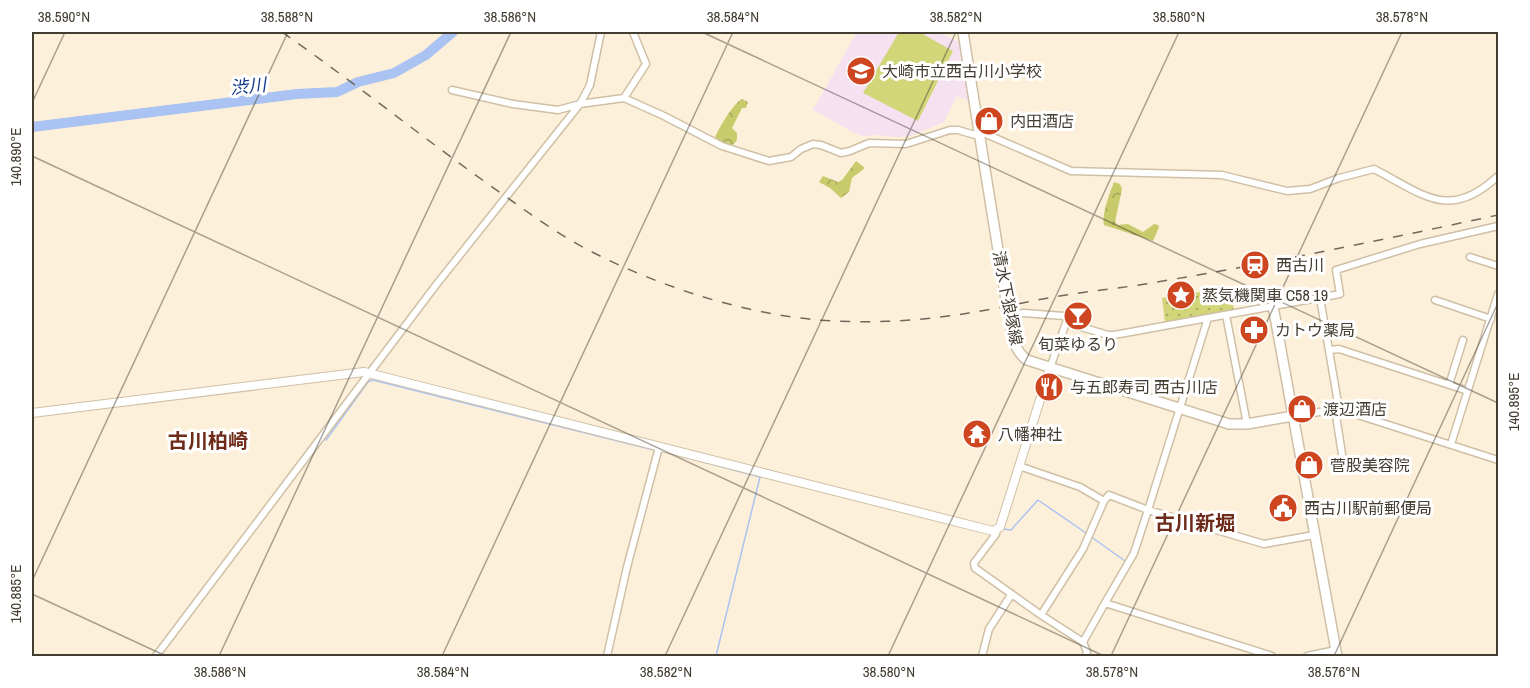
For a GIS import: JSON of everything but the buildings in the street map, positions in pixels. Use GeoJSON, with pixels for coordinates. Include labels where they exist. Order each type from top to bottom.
{"type":"FeatureCollection","features":[{"type":"Feature","properties":{"kind":"main road","name":"清水下狼塚線"},"geometry":{"type":"LineString","coordinates":[[963,32],[1009,315],[1014,342],[1019,353],[1027,360],[1050,368],[1228,424],[1246,424],[1293,416]]}},
{"type":"Feature","properties":{"kind":"main road"},"geometry":{"type":"LineString","coordinates":[[1272,306],[1337,653]]}},
{"type":"Feature","properties":{"kind":"street"},"geometry":{"type":"LineString","coordinates":[[156,657],[368,373],[580,104],[590,85],[601,32]]}},
{"type":"Feature","properties":{"kind":"street"},"geometry":{"type":"LineString","coordinates":[[624,98],[645,64],[633,32]]}},
{"type":"Feature","properties":{"kind":"street"},"geometry":{"type":"LineString","coordinates":[[452,90],[513,104],[558,110],[580,104],[624,98],[722,146],[769,161],[791,157],[801,148],[813,144],[841,153],[869,143],[906,144],[950,130],[958,130],[975,135],[979,132],[1071,171],[1177,172],[1222,175],[1287,191],[1310,189],[1339,178],[1374,169],[1428,197],[1453,202],[1472,195],[1498,176]]}},
{"type":"Feature","properties":{"kind":"street"},"geometry":{"type":"LineString","coordinates":[[1009,315],[1024,313],[1064,316],[1071,324],[1108,335],[1320,298],[1340,294],[1336,270],[1420,244],[1498,226]]}},
{"type":"Feature","properties":{"kind":"street"},"geometry":{"type":"LineString","coordinates":[[1470,257],[1498,266]]}},
{"type":"Feature","properties":{"kind":"street"},"geometry":{"type":"LineString","coordinates":[[1451,444],[1498,294]]}},
{"type":"Feature","properties":{"kind":"street"},"geometry":{"type":"LineString","coordinates":[[1320,298],[1344,467]]}},
{"type":"Feature","properties":{"kind":"street"},"geometry":{"type":"LineString","coordinates":[[1435,300],[1491,319]]}},
{"type":"Feature","properties":{"kind":"street"},"geometry":{"type":"LineString","coordinates":[[1226,315],[1246,424]]}},
{"type":"Feature","properties":{"kind":"street"},"geometry":{"type":"LineString","coordinates":[[1083,642],[1134,554],[1208,318]]}},
{"type":"Feature","properties":{"kind":"street"},"geometry":{"type":"LineString","coordinates":[[32,413],[364,372],[993,531],[1000,527],[1067,320]]}},
{"type":"Feature","properties":{"kind":"street"},"geometry":{"type":"LineString","coordinates":[[1449,385],[1462,340]]}},
{"type":"Feature","properties":{"kind":"street"},"geometry":{"type":"LineString","coordinates":[[1329,350],[1339,349],[1468,391]]}},
{"type":"Feature","properties":{"kind":"street"},"geometry":{"type":"LineString","coordinates":[[1293,416],[1337,409],[1498,460]]}},
{"type":"Feature","properties":{"kind":"street"},"geometry":{"type":"LineString","coordinates":[[607,657],[627,567],[659,447]]}},
{"type":"Feature","properties":{"kind":"street"},"geometry":{"type":"LineString","coordinates":[[1019,466],[1080,487],[1104,501]]}},
{"type":"Feature","properties":{"kind":"street"},"geometry":{"type":"LineString","coordinates":[[1041,615],[1089,535],[1109,495],[1148,510],[1264,544],[1314,535]]}},
{"type":"Feature","properties":{"kind":"street"},"geometry":{"type":"LineString","coordinates":[[996,529],[996,534],[973,566],[1011,595],[1083,642],[1087,652],[1086,657]]}},
{"type":"Feature","properties":{"kind":"street"},"geometry":{"type":"LineString","coordinates":[[982,657],[989,629],[1011,595]]}},
{"type":"Feature","properties":{"kind":"street"},"geometry":{"type":"LineString","coordinates":[[1105,603],[1272,657]]}},
{"type":"Feature","properties":{"kind":"street"},"geometry":{"type":"LineString","coordinates":[[1307,657],[1337,653]]}},
{"type":"Feature","properties":{"kind":"shaded area"},"geometry":{"type":"Polygon","coordinates":[[[857,32],[939,32],[961,43],[969,101],[957,96],[944,122],[911,136],[895,137],[856,134],[813,110],[857,32]]]}},
{"type":"Feature","properties":{"kind":"green space"},"geometry":{"type":"Polygon","coordinates":[[[899,32],[919,32],[953,51],[918,121],[863,93],[899,32]]]}},
{"type":"Feature","properties":{"kind":"green space"},"geometry":{"type":"Polygon","coordinates":[[[742,99],[748,102],[746,108],[742,108],[732,128],[737,133],[737,140],[733,145],[723,143],[715,137],[731,110],[742,99]]]}},
{"type":"Feature","properties":{"kind":"green space"},"geometry":{"type":"Polygon","coordinates":[[[856,161],[865,168],[852,178],[849,192],[841,198],[819,182],[823,176],[838,182],[842,180],[856,161]]]}},
{"type":"Feature","properties":{"kind":"green space"},"geometry":{"type":"Polygon","coordinates":[[[1114,182],[1120,184],[1122,189],[1115,222],[1118,225],[1128,224],[1143,232],[1154,224],[1158,225],[1153,241],[1104,225],[1105,210],[1114,182]]]}},
{"type":"Feature","properties":{"kind":"green space"},"geometry":{"type":"Polygon","coordinates":[[[1230,287],[1234,311],[1165,323],[1162,298],[1230,287]]]}},
{"type":"Feature","properties":{"kind":"waterway","name":"渋川"},"geometry":{"type":"LineString","coordinates":[[32,127],[297,94],[337,92],[358,82],[394,73],[426,55],[453,32]]}},
{"type":"Feature","properties":{"kind":"waterway"},"geometry":{"type":"LineString","coordinates":[[326,440],[368,382],[373,380],[654,450]]}},
{"type":"Feature","properties":{"kind":"waterway"},"geometry":{"type":"LineString","coordinates":[[662,451],[760,477],[716,656]]}},
{"type":"Feature","properties":{"kind":"waterway"},"geometry":{"type":"LineString","coordinates":[[1004,529],[1011,530],[1038,500],[1086,533]]}},
{"type":"Feature","properties":{"kind":"waterway"},"geometry":{"type":"LineString","coordinates":[[1090,536],[1125,561]]}},
{"type":"Feature","properties":{"kind":"railway"},"geometry":{"type":"LineString","coordinates":[[282,32],[488,184],[578,245],[618,265],[674,287],[731,305],[789,317],[875,322],[950,316],[1247,266],[1498,215]]}},
{"type":"Feature","properties":{"kind":"place","name":"大崎市立西古川小学校"},"geometry":{"type":"Point","coordinates":[861,71]}},
{"type":"Feature","properties":{"kind":"place","name":"内田酒店"},"geometry":{"type":"Point","coordinates":[989,121]}},
{"type":"Feature","properties":{"kind":"place","name":"西古川"},"geometry":{"type":"Point","coordinates":[1255,265]}},
{"type":"Feature","properties":{"kind":"place","name":"蒸気機関車 C58 19"},"geometry":{"type":"Point","coordinates":[1181,295]}},
{"type":"Feature","properties":{"kind":"place","name":"旬菜ゆるり"},"geometry":{"type":"Point","coordinates":[1078,316]}},
{"type":"Feature","properties":{"kind":"place","name":"カトウ薬局"},"geometry":{"type":"Point","coordinates":[1254,330]}},
{"type":"Feature","properties":{"kind":"place","name":"与五郎寿司 西古川店"},"geometry":{"type":"Point","coordinates":[1049,387]}},
{"type":"Feature","properties":{"kind":"place","name":"渡辺酒店"},"geometry":{"type":"Point","coordinates":[1302,409]}},
{"type":"Feature","properties":{"kind":"place","name":"八幡神社"},"geometry":{"type":"Point","coordinates":[977,434]}},
{"type":"Feature","properties":{"kind":"place","name":"菅股美容院"},"geometry":{"type":"Point","coordinates":[1309,465]}},
{"type":"Feature","properties":{"kind":"place","name":"西古川駅前郵便局"},"geometry":{"type":"Point","coordinates":[1283,508]}},
{"type":"Feature","properties":{"kind":"district","name":"古川柏崎"},"geometry":{"type":"Point","coordinates":[208,440]}},
{"type":"Feature","properties":{"kind":"district","name":"古川新堀"},"geometry":{"type":"Point","coordinates":[1195,522]}}]}
